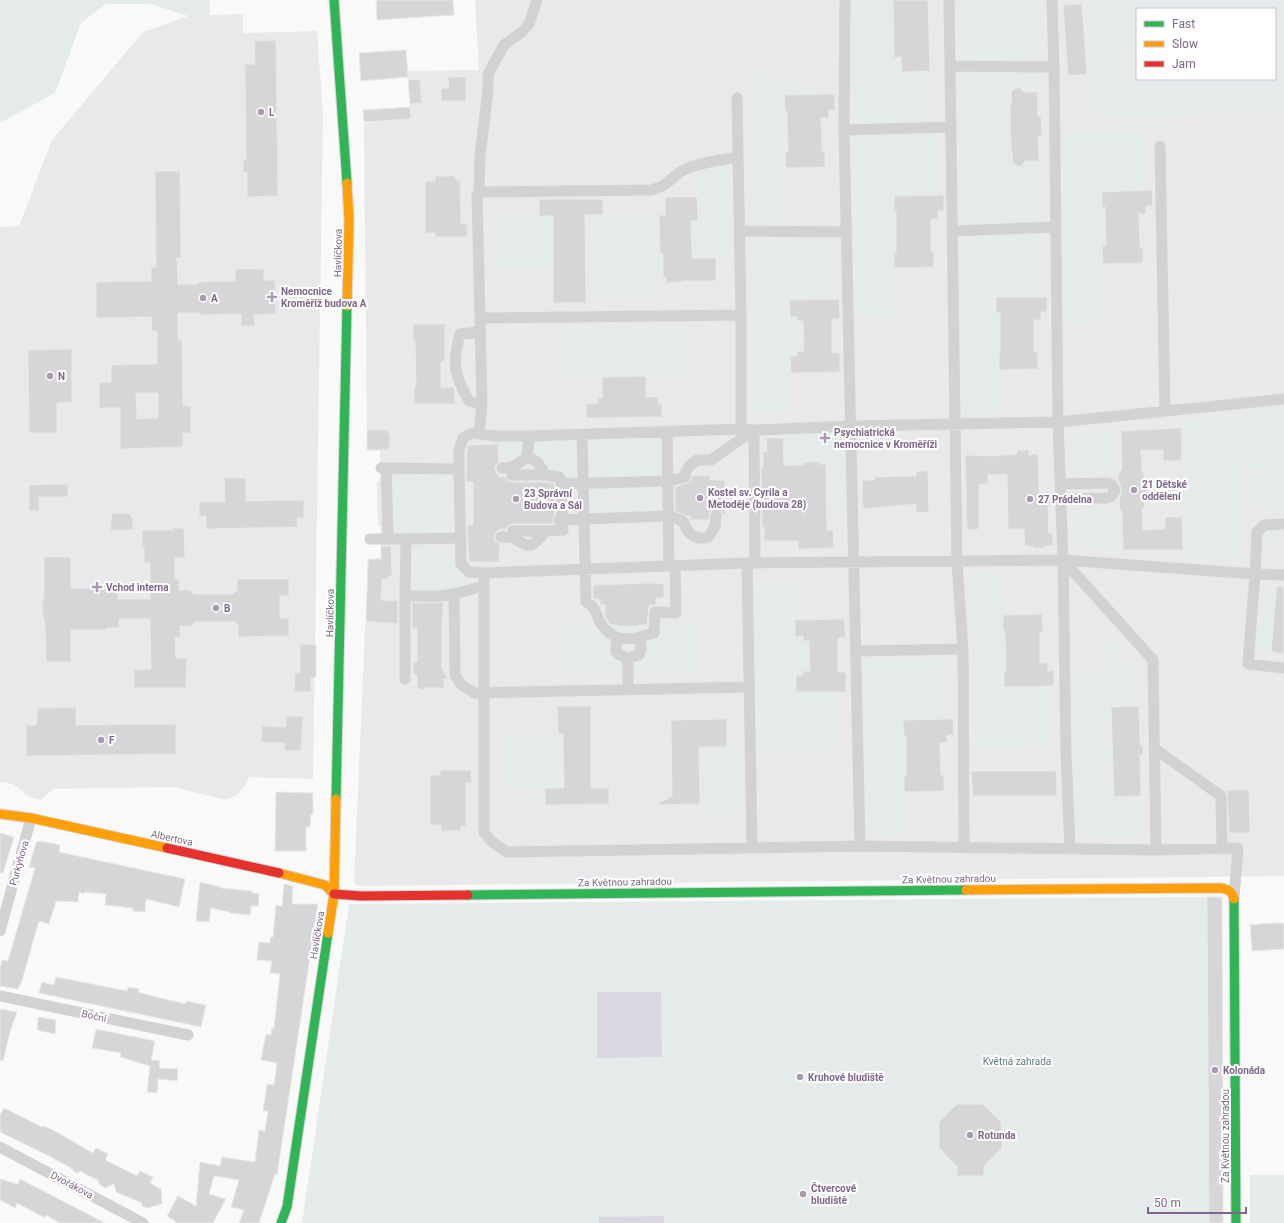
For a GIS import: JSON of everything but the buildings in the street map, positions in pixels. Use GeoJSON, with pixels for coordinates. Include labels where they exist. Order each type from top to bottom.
{"type":"FeatureCollection","features":[{"type":"Feature","properties":{"kind":"street","name":"Havlíčkova"},"geometry":{"type":"LineString","coordinates":[[281,1223],[287,1207],[334,894],[349,220],[334,0]]}},
{"type":"Feature","properties":{"kind":"street"},"geometry":{"type":"LineString","coordinates":[[479,434],[482,404],[478,195],[480,156],[488,90],[488,74],[504,46],[522,32],[529,24],[537,0]]}},
{"type":"Feature","properties":{"kind":"street"},"geometry":{"type":"LineString","coordinates":[[845,0],[844,130],[860,846]]}},
{"type":"Feature","properties":{"kind":"street"},"geometry":{"type":"LineString","coordinates":[[949,0],[957,562],[962,649],[964,847]]}},
{"type":"Feature","properties":{"kind":"street"},"geometry":{"type":"LineString","coordinates":[[1052,0],[1058,422],[1063,560],[1066,753],[1070,848]]}},
{"type":"Feature","properties":{"kind":"street"},"geometry":{"type":"LineString","coordinates":[[950,66],[1054,67]]}},
{"type":"Feature","properties":{"kind":"street"},"geometry":{"type":"LineString","coordinates":[[737,98],[740,231],[741,429]]}},
{"type":"Feature","properties":{"kind":"street"},"geometry":{"type":"LineString","coordinates":[[844,130],[951,127]]}},
{"type":"Feature","properties":{"kind":"street"},"geometry":{"type":"LineString","coordinates":[[1160,146],[1165,411]]}},
{"type":"Feature","properties":{"kind":"street"},"geometry":{"type":"LineString","coordinates":[[479,192],[651,190],[665,185],[678,173],[693,166],[738,157]]}},
{"type":"Feature","properties":{"kind":"street"},"geometry":{"type":"LineString","coordinates":[[953,231],[1056,227]]}},
{"type":"Feature","properties":{"kind":"street"},"geometry":{"type":"LineString","coordinates":[[740,231],[847,232]]}},
{"type":"Feature","properties":{"kind":"street"},"geometry":{"type":"LineString","coordinates":[[480,318],[741,315]]}},
{"type":"Feature","properties":{"kind":"street"},"geometry":{"type":"LineString","coordinates":[[480,332],[460,334],[455,352],[455,358],[456,371],[460,386],[469,401],[482,404]]}},
{"type":"Feature","properties":{"kind":"street"},"geometry":{"type":"LineString","coordinates":[[1284,399],[1058,422],[851,426],[529,436],[472,433],[463,438],[459,450],[461,564],[469,572],[484,573],[751,563],[1063,560],[1284,575]]}},
{"type":"Feature","properties":{"kind":"street"},"geometry":{"type":"LineString","coordinates":[[562,484],[668,481],[685,477],[689,466],[697,460],[712,460],[754,430]]}},
{"type":"Feature","properties":{"kind":"street"},"geometry":{"type":"LineString","coordinates":[[752,847],[749,687],[754,430]]}},
{"type":"Feature","properties":{"kind":"street"},"geometry":{"type":"LineString","coordinates":[[582,434],[586,602],[593,606],[601,625],[609,633],[620,639],[636,638],[654,633],[655,612],[676,613],[668,516],[667,431]]}},
{"type":"Feature","properties":{"kind":"street"},"geometry":{"type":"LineString","coordinates":[[527,458],[529,436]]}},
{"type":"Feature","properties":{"kind":"street"},"geometry":{"type":"LineString","coordinates":[[506,537],[526,545],[532,545],[545,531],[563,530],[561,520],[562,480],[559,477],[545,475],[512,475],[507,467],[527,458],[532,458],[536,461],[545,475]]}},
{"type":"Feature","properties":{"kind":"street"},"geometry":{"type":"LineString","coordinates":[[388,539],[383,468],[459,469]]}},
{"type":"Feature","properties":{"kind":"street"},"geometry":{"type":"LineString","coordinates":[[1060,484],[1108,483],[1112,484],[1115,491],[1111,497],[1107,498],[1061,498]]}},
{"type":"Feature","properties":{"kind":"street"},"geometry":{"type":"LineString","coordinates":[[561,520],[668,516],[685,523],[689,531],[696,537],[702,539],[708,537],[715,527],[716,515]]}},
{"type":"Feature","properties":{"kind":"street"},"geometry":{"type":"LineString","coordinates":[[1284,524],[1264,525],[1257,532],[1248,664],[1284,668]]}},
{"type":"Feature","properties":{"kind":"street"},"geometry":{"type":"LineString","coordinates":[[370,539],[461,538]]}},
{"type":"Feature","properties":{"kind":"street"},"geometry":{"type":"LineString","coordinates":[[405,679],[406,539]]}},
{"type":"Feature","properties":{"kind":"street"},"geometry":{"type":"LineString","coordinates":[[1063,560],[1153,660],[1156,850]]}},
{"type":"Feature","properties":{"kind":"street"},"geometry":{"type":"LineString","coordinates":[[484,573],[484,832],[492,842],[507,852],[860,846],[1156,850],[1238,848],[1234,898]]}},
{"type":"Feature","properties":{"kind":"street"},"geometry":{"type":"LineString","coordinates":[[405,596],[439,596],[454,594],[484,586]]}},
{"type":"Feature","properties":{"kind":"street"},"geometry":{"type":"LineString","coordinates":[[454,594],[455,674],[458,682],[465,688],[475,693],[749,687]]}},
{"type":"Feature","properties":{"kind":"street"},"geometry":{"type":"LineString","coordinates":[[620,639],[616,644],[616,652],[620,656],[628,658],[639,654],[642,649],[640,641],[636,638]]}},
{"type":"Feature","properties":{"kind":"street"},"geometry":{"type":"LineString","coordinates":[[856,651],[962,649]]}},
{"type":"Feature","properties":{"kind":"street"},"geometry":{"type":"LineString","coordinates":[[628,658],[628,689]]}},
{"type":"Feature","properties":{"kind":"street"},"geometry":{"type":"LineString","coordinates":[[1155,749],[1221,796],[1222,848]]}},
{"type":"Feature","properties":{"kind":"street","name":"Albertova"},"geometry":{"type":"LineString","coordinates":[[0,814],[31,818],[325,884],[334,894]]}},
{"type":"Feature","properties":{"kind":"street","name":"Purkyňova"},"geometry":{"type":"LineString","coordinates":[[0,930],[31,818]]}},
{"type":"Feature","properties":{"kind":"street","name":"Za Květnou zahradou"},"geometry":{"type":"LineString","coordinates":[[334,894],[361,896],[1228,889],[1234,898],[1236,1223]]}},
{"type":"Feature","properties":{"kind":"street","name":"Boční"},"geometry":{"type":"LineString","coordinates":[[0,996],[188,1035]]}},
{"type":"Feature","properties":{"kind":"street","name":"Dvořákova"},"geometry":{"type":"LineString","coordinates":[[0,1147],[143,1223]]}},
{"type":"Feature","properties":{"kind":"shaded area","name":"Psychiatrická nemocnice v Kroměříži"},"geometry":{"type":"Polygon","coordinates":[[[475,0],[1083,0],[1092,116],[1284,114],[1284,876],[359,886],[355,884],[368,563],[371,559],[381,558],[380,450],[370,450],[367,446],[364,123],[411,119],[410,104],[422,103],[420,80],[408,81],[407,71],[479,70],[475,0]]]}},
{"type":"Feature","properties":{"kind":"shaded area"},"geometry":{"type":"Polygon","coordinates":[[[243,14],[243,33],[317,31],[323,113],[313,779],[249,777],[245,786],[237,795],[227,799],[221,799],[174,787],[53,789],[41,800],[28,796],[13,784],[0,782],[0,227],[19,226],[52,140],[143,32],[188,16],[243,14]]]}},
{"type":"Feature","properties":{"kind":"shaded area"},"geometry":{"type":"Polygon","coordinates":[[[597,992],[661,992],[662,1057],[597,1058],[597,992]]]}},
{"type":"Feature","properties":{"kind":"shaded area"},"geometry":{"type":"Polygon","coordinates":[[[664,1216],[664,1223],[599,1223],[599,1217],[664,1216]]]}},
{"type":"Feature","properties":{"kind":"green space"},"geometry":{"type":"Polygon","coordinates":[[[0,0],[210,0],[210,15],[188,16],[151,4],[106,4],[81,23],[55,93],[0,123],[0,0]]]}},
{"type":"Feature","properties":{"kind":"green space"},"geometry":{"type":"Polygon","coordinates":[[[851,0],[892,0],[892,16],[900,16],[901,36],[893,36],[894,58],[901,57],[930,71],[931,122],[854,125],[851,0]]]}},
{"type":"Feature","properties":{"kind":"green space"},"geometry":{"type":"Polygon","coordinates":[[[954,0],[1039,0],[1041,55],[1037,59],[965,60],[955,49],[954,0]]]}},
{"type":"Feature","properties":{"kind":"green space"},"geometry":{"type":"Polygon","coordinates":[[[1083,0],[1284,0],[1284,114],[1092,116],[1083,0]]]}},
{"type":"Feature","properties":{"kind":"green space"},"geometry":{"type":"Polygon","coordinates":[[[747,72],[828,94],[784,95],[785,111],[787,111],[788,152],[785,152],[785,222],[749,223],[747,72]]]}},
{"type":"Feature","properties":{"kind":"green space"},"geometry":{"type":"Polygon","coordinates":[[[959,72],[1037,73],[1037,92],[1024,92],[1020,88],[1015,88],[1011,92],[1012,103],[1010,104],[1013,162],[1016,166],[1022,166],[1025,161],[1039,161],[1039,221],[962,224],[959,72]]]}},
{"type":"Feature","properties":{"kind":"green space"},"geometry":{"type":"Polygon","coordinates":[[[1063,132],[1144,132],[1144,191],[1094,191],[1102,192],[1102,206],[1105,207],[1106,246],[1102,247],[1104,321],[1065,326],[1063,132]]]}},
{"type":"Feature","properties":{"kind":"green space"},"geometry":{"type":"Polygon","coordinates":[[[934,135],[937,196],[894,196],[895,316],[856,316],[853,137],[934,135]]]}},
{"type":"Feature","properties":{"kind":"green space"},"geometry":{"type":"Polygon","coordinates":[[[730,162],[729,257],[698,258],[693,256],[692,253],[692,222],[698,221],[696,168],[730,162]]]}},
{"type":"Feature","properties":{"kind":"green space"},"geometry":{"type":"Polygon","coordinates":[[[510,209],[516,209],[516,215],[553,216],[553,269],[496,269],[496,215],[510,215],[510,209]]]}},
{"type":"Feature","properties":{"kind":"green space"},"geometry":{"type":"Polygon","coordinates":[[[588,215],[659,215],[659,254],[667,254],[663,272],[657,273],[658,296],[588,296],[588,215]]]}},
{"type":"Feature","properties":{"kind":"green space"},"geometry":{"type":"Polygon","coordinates":[[[1039,236],[1041,297],[997,297],[1000,313],[999,413],[965,414],[962,237],[1039,236]]]}},
{"type":"Feature","properties":{"kind":"green space"},"geometry":{"type":"Polygon","coordinates":[[[828,241],[830,299],[789,300],[790,317],[797,317],[797,321],[803,321],[804,351],[798,350],[797,356],[790,356],[790,412],[752,412],[750,242],[828,241]]]}},
{"type":"Feature","properties":{"kind":"green space"},"geometry":{"type":"Polygon","coordinates":[[[691,328],[690,375],[557,378],[556,330],[691,328]]]}},
{"type":"Feature","properties":{"kind":"green space"},"geometry":{"type":"Polygon","coordinates":[[[1284,406],[1284,468],[1251,469],[1245,464],[1242,412],[1284,406]]]}},
{"type":"Feature","properties":{"kind":"green space"},"geometry":{"type":"Polygon","coordinates":[[[1238,415],[1242,559],[1183,557],[1181,461],[1187,461],[1186,428],[1181,428],[1180,421],[1238,415]]]}},
{"type":"Feature","properties":{"kind":"green space"},"geometry":{"type":"Polygon","coordinates":[[[1113,431],[1113,471],[1075,472],[1074,438],[1077,432],[1113,431]]]}},
{"type":"Feature","properties":{"kind":"green space"},"geometry":{"type":"Polygon","coordinates":[[[844,432],[844,512],[827,515],[826,465],[819,464],[819,462],[804,462],[796,478],[767,452],[759,451],[759,439],[761,435],[764,434],[844,432]]]}},
{"type":"Feature","properties":{"kind":"green space"},"geometry":{"type":"Polygon","coordinates":[[[665,436],[666,480],[585,482],[584,439],[665,436]]]}},
{"type":"Feature","properties":{"kind":"green space"},"geometry":{"type":"Polygon","coordinates":[[[581,439],[582,481],[565,482],[564,474],[552,475],[531,454],[531,440],[581,439]]]}},
{"type":"Feature","properties":{"kind":"green space"},"geometry":{"type":"Polygon","coordinates":[[[503,440],[526,440],[523,457],[503,465],[503,440]]]}},
{"type":"Feature","properties":{"kind":"green space"},"geometry":{"type":"Polygon","coordinates":[[[1267,471],[1284,472],[1284,510],[1263,511],[1255,507],[1253,496],[1255,476],[1258,473],[1267,471]]]}},
{"type":"Feature","properties":{"kind":"green space"},"geometry":{"type":"Polygon","coordinates":[[[386,473],[450,473],[450,524],[447,529],[439,533],[382,534],[382,528],[378,525],[377,482],[380,481],[386,473]]]}},
{"type":"Feature","properties":{"kind":"green space"},"geometry":{"type":"Polygon","coordinates":[[[651,483],[651,516],[585,518],[584,484],[651,483]],[[607,495],[607,505],[625,504],[625,495],[607,495]]]}},
{"type":"Feature","properties":{"kind":"green space"},"geometry":{"type":"Polygon","coordinates":[[[1114,508],[1115,549],[1080,549],[1076,544],[1075,509],[1114,508]]]}},
{"type":"Feature","properties":{"kind":"green space"},"geometry":{"type":"Polygon","coordinates":[[[1260,528],[1280,528],[1280,543],[1260,543],[1260,528]]]}},
{"type":"Feature","properties":{"kind":"green space"},"geometry":{"type":"Polygon","coordinates":[[[417,545],[443,553],[464,570],[459,590],[409,595],[409,554],[412,554],[413,551],[410,550],[411,546],[417,545]]]}},
{"type":"Feature","properties":{"kind":"green space"},"geometry":{"type":"Polygon","coordinates":[[[1001,572],[1003,631],[1005,631],[1005,687],[1048,687],[1048,746],[972,749],[969,573],[1001,572]]]}},
{"type":"Feature","properties":{"kind":"green space"},"geometry":{"type":"Polygon","coordinates":[[[794,581],[796,637],[803,636],[803,641],[809,641],[810,671],[803,671],[803,675],[796,680],[796,692],[837,692],[837,749],[757,752],[755,582],[794,581]]]}},
{"type":"Feature","properties":{"kind":"green space"},"geometry":{"type":"Polygon","coordinates":[[[1261,588],[1276,592],[1275,618],[1272,630],[1274,630],[1270,651],[1272,651],[1255,652],[1261,588]]]}},
{"type":"Feature","properties":{"kind":"green space"},"geometry":{"type":"Polygon","coordinates":[[[411,612],[416,612],[417,662],[413,662],[414,675],[417,675],[417,681],[408,680],[411,612]]]}},
{"type":"Feature","properties":{"kind":"green space"},"geometry":{"type":"Polygon","coordinates":[[[696,623],[695,674],[560,674],[560,624],[650,625],[696,623]]]}},
{"type":"Feature","properties":{"kind":"green space"},"geometry":{"type":"Polygon","coordinates":[[[1124,643],[1124,668],[1137,668],[1138,708],[1114,723],[1106,723],[1106,745],[1114,745],[1114,762],[1107,763],[1107,785],[1116,786],[1116,796],[1141,796],[1142,835],[1075,836],[1073,671],[1103,669],[1103,644],[1124,643]]]}},
{"type":"Feature","properties":{"kind":"green space"},"geometry":{"type":"Polygon","coordinates":[[[944,659],[946,719],[903,720],[904,735],[906,735],[906,776],[904,776],[905,837],[873,837],[866,824],[864,660],[944,659]]]}},
{"type":"Feature","properties":{"kind":"green space"},"geometry":{"type":"Polygon","coordinates":[[[505,734],[563,734],[563,789],[504,788],[505,734]]]}},
{"type":"Feature","properties":{"kind":"green space"},"geometry":{"type":"Polygon","coordinates":[[[741,746],[742,815],[700,819],[700,757],[702,752],[706,749],[728,749],[728,747],[741,746]]]}},
{"type":"Feature","properties":{"kind":"green space","name":"Květná zahrada"},"geometry":{"type":"Polygon","coordinates":[[[1207,897],[1212,1122],[1210,1223],[302,1223],[349,904],[1207,897]]]}},
{"type":"Feature","properties":{"kind":"green space"},"geometry":{"type":"Polygon","coordinates":[[[1250,1175],[1284,1175],[1284,1223],[1250,1223],[1250,1175]]]}},
{"type":"Feature","properties":{"kind":"traffic: fast"},"geometry":{"type":"LineString","coordinates":[[334,0],[347,183]]}},
{"type":"Feature","properties":{"kind":"traffic: fast"},"geometry":{"type":"LineString","coordinates":[[336,799],[347,306]]}},
{"type":"Feature","properties":{"kind":"traffic: fast"},"geometry":{"type":"LineString","coordinates":[[468,895],[966,890]]}},
{"type":"Feature","properties":{"kind":"traffic: fast"},"geometry":{"type":"LineString","coordinates":[[1234,899],[1236,1223]]}},
{"type":"Feature","properties":{"kind":"traffic: fast"},"geometry":{"type":"LineString","coordinates":[[281,1223],[287,1207],[328,933]]}},
{"type":"Feature","properties":{"kind":"traffic: slow"},"geometry":{"type":"LineString","coordinates":[[347,183],[349,220],[347,306]]}},
{"type":"Feature","properties":{"kind":"traffic: slow"},"geometry":{"type":"LineString","coordinates":[[328,933],[334,894],[336,799]]}},
{"type":"Feature","properties":{"kind":"traffic: slow"},"geometry":{"type":"LineString","coordinates":[[0,814],[31,818],[167,848]]}},
{"type":"Feature","properties":{"kind":"traffic: slow"},"geometry":{"type":"LineString","coordinates":[[279,873],[325,885],[334,894]]}},
{"type":"Feature","properties":{"kind":"traffic: slow"},"geometry":{"type":"LineString","coordinates":[[966,890],[1220,888],[1229,891],[1234,899]]}},
{"type":"Feature","properties":{"kind":"traffic: jam"},"geometry":{"type":"LineString","coordinates":[[167,848],[279,873]]}},
{"type":"Feature","properties":{"kind":"traffic: jam"},"geometry":{"type":"LineString","coordinates":[[334,894],[361,896],[468,895]]}},
{"type":"Feature","properties":{"kind":"place","name":"L"},"geometry":{"type":"Point","coordinates":[261,112]}},
{"type":"Feature","properties":{"kind":"place","name":"Nemocnice Kroměříž budova A"},"geometry":{"type":"Point","coordinates":[272,297]}},
{"type":"Feature","properties":{"kind":"place","name":"A"},"geometry":{"type":"Point","coordinates":[203,298]}},
{"type":"Feature","properties":{"kind":"place","name":"N"},"geometry":{"type":"Point","coordinates":[50,376]}},
{"type":"Feature","properties":{"kind":"place","name":"Psychiatrická nemocnice v Kroměříži"},"geometry":{"type":"Point","coordinates":[825,438]}},
{"type":"Feature","properties":{"kind":"place","name":"21 Dětské oddělení"},"geometry":{"type":"Point","coordinates":[1134,490]}},
{"type":"Feature","properties":{"kind":"place","name":"Kostel sv. Cyrila a Metoděje (budova 28)"},"geometry":{"type":"Point","coordinates":[700,498]}},
{"type":"Feature","properties":{"kind":"place","name":"23 Správní Budova a Sál"},"geometry":{"type":"Point","coordinates":[516,499]}},
{"type":"Feature","properties":{"kind":"place","name":"27 Prádelna"},"geometry":{"type":"Point","coordinates":[1030,499]}},
{"type":"Feature","properties":{"kind":"place","name":"Vchod interna"},"geometry":{"type":"Point","coordinates":[97,587]}},
{"type":"Feature","properties":{"kind":"place","name":"B"},"geometry":{"type":"Point","coordinates":[216,608]}},
{"type":"Feature","properties":{"kind":"place","name":"F"},"geometry":{"type":"Point","coordinates":[101,740]}},
{"type":"Feature","properties":{"kind":"place","name":"Kolonáda"},"geometry":{"type":"Point","coordinates":[1215,1070]}},
{"type":"Feature","properties":{"kind":"place","name":"Kruhové bludiště"},"geometry":{"type":"Point","coordinates":[800,1077]}},
{"type":"Feature","properties":{"kind":"place","name":"Rotunda"},"geometry":{"type":"Point","coordinates":[970,1135]}},
{"type":"Feature","properties":{"kind":"place","name":"Čtvercové bludiště"},"geometry":{"type":"Point","coordinates":[803,1194]}}]}
